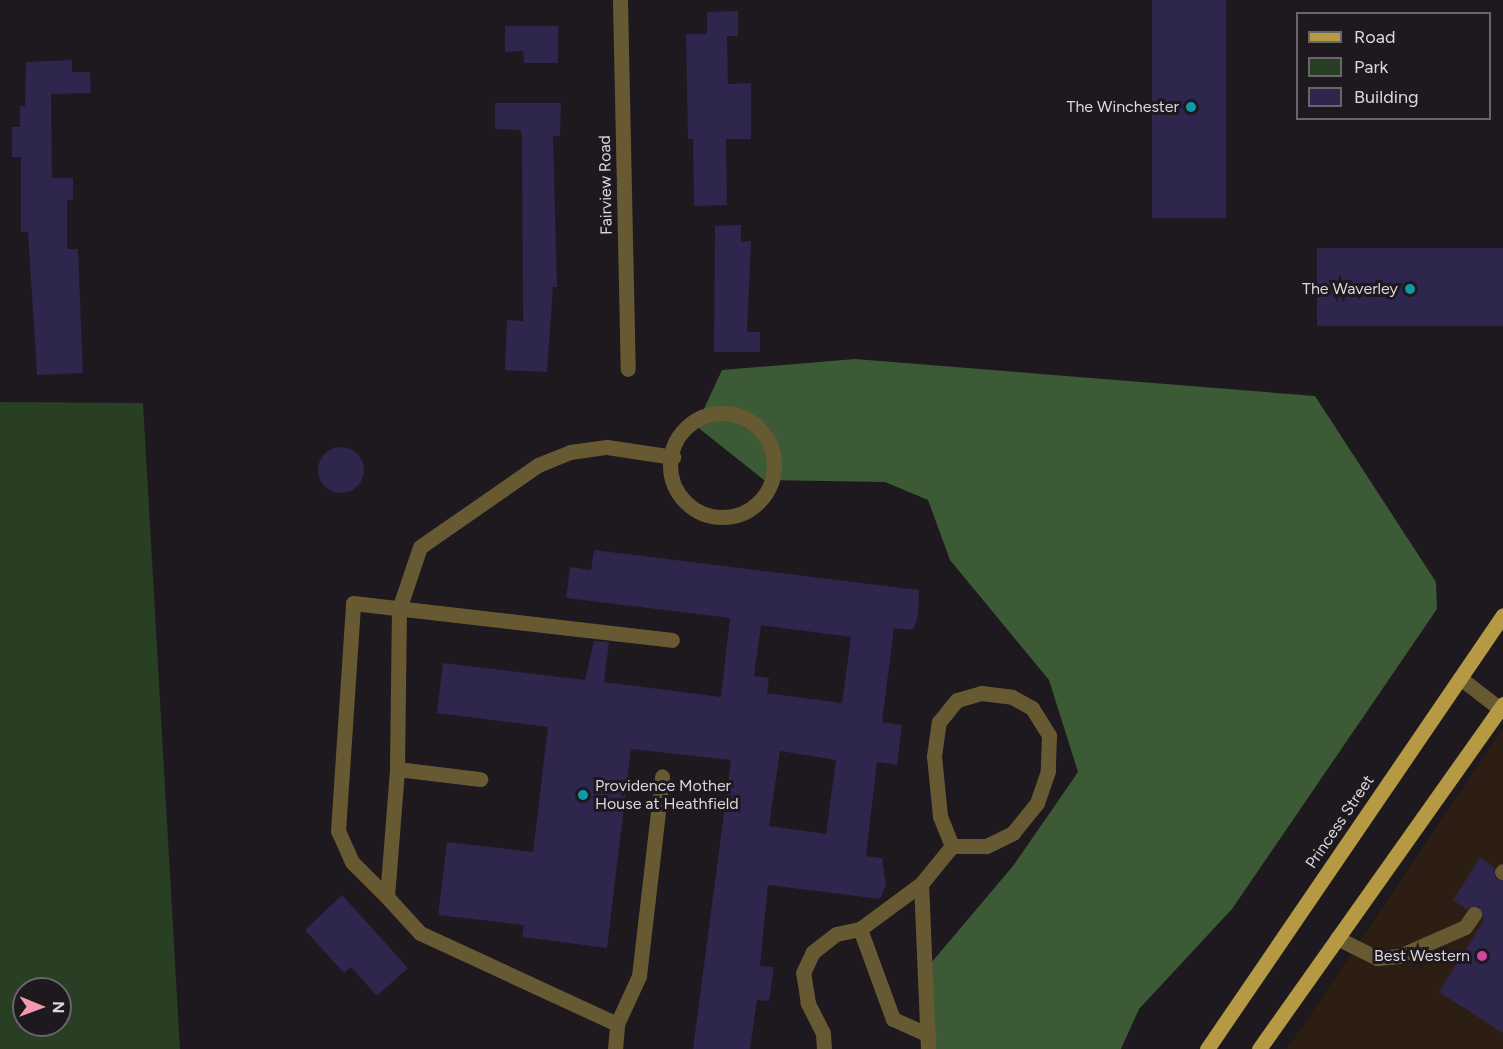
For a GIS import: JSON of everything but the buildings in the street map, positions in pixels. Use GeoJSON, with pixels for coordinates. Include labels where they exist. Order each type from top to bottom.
{"type":"FeatureCollection","features":[{"type":"Feature","properties":{"kind":"main road","name":"Princess Street"},"geometry":{"type":"LineString","coordinates":[[1207,1049],[1503,615]]}},
{"type":"Feature","properties":{"kind":"main road"},"geometry":{"type":"LineString","coordinates":[[1259,1049],[1502,708]]}},
{"type":"Feature","properties":{"kind":"street","name":"Fairview Road"},"geometry":{"type":"LineString","coordinates":[[621,0],[628,369]]}},
{"type":"Feature","properties":{"kind":"street"},"geometry":{"type":"LineString","coordinates":[[720,412],[753,423],[773,453],[774,471],[759,502],[730,517],[714,517],[684,503],[670,473],[673,457],[675,440],[687,426],[720,412]]}},
{"type":"Feature","properties":{"kind":"street"},"geometry":{"type":"LineString","coordinates":[[387,897],[397,769],[399,609],[420,547],[538,465],[570,452],[607,447],[673,457]]}},
{"type":"Feature","properties":{"kind":"street"},"geometry":{"type":"LineString","coordinates":[[617,1023],[420,933],[352,862],[338,831],[353,603],[672,640]]}},
{"type":"Feature","properties":{"kind":"street"},"geometry":{"type":"LineString","coordinates":[[1460,678],[1502,708]]}},
{"type":"Feature","properties":{"kind":"street"},"geometry":{"type":"LineString","coordinates":[[981,693],[1012,697],[1032,708],[1049,735],[1048,771],[1037,803],[1013,833],[986,846],[952,846],[940,816],[934,756],[939,722],[957,700],[981,693]]}},
{"type":"Feature","properties":{"kind":"street"},"geometry":{"type":"LineString","coordinates":[[397,769],[480,779]]}},
{"type":"Feature","properties":{"kind":"street"},"geometry":{"type":"LineString","coordinates":[[615,1049],[617,1023],[639,976],[662,776]]}},
{"type":"Feature","properties":{"kind":"street"},"geometry":{"type":"LineString","coordinates":[[824,1049],[823,1033],[808,1003],[803,973],[813,952],[836,934],[860,929],[921,884],[952,846]]}},
{"type":"Feature","properties":{"kind":"street"},"geometry":{"type":"LineString","coordinates":[[921,884],[929,1042]]}},
{"type":"Feature","properties":{"kind":"street"},"geometry":{"type":"LineString","coordinates":[[1337,938],[1377,958],[1399,956],[1465,927],[1474,914]]}},
{"type":"Feature","properties":{"kind":"street"},"geometry":{"type":"LineString","coordinates":[[860,929],[894,1018],[929,1042]]}},
{"type":"Feature","properties":{"kind":"shaded area"},"geometry":{"type":"Polygon","coordinates":[[[1503,729],[1503,1049],[1287,1049],[1503,729]]]}},
{"type":"Feature","properties":{"kind":"green space"},"geometry":{"type":"Polygon","coordinates":[[[855,359],[1315,396],[1436,582],[1437,609],[1232,909],[1139,1009],[1121,1049],[931,1049],[931,963],[1013,866],[1078,772],[1049,680],[950,560],[928,500],[885,482],[764,480],[696,426],[722,370],[855,359]]]}},
{"type":"Feature","properties":{"kind":"green space"},"geometry":{"type":"Polygon","coordinates":[[[0,402],[143,403],[180,1049],[0,1049],[0,402]]]}},
{"type":"Feature","properties":{"kind":"place","name":"The Winchester"},"geometry":{"type":"Point","coordinates":[1191,107]}},
{"type":"Feature","properties":{"kind":"place","name":"The Waverley"},"geometry":{"type":"Point","coordinates":[1410,289]}},
{"type":"Feature","properties":{"kind":"place","name":"Providence Mother House at Heathfield"},"geometry":{"type":"Point","coordinates":[583,795]}},
{"type":"Feature","properties":{"kind":"place","name":"Best Western"},"geometry":{"type":"Point","coordinates":[1482,956]}}]}
